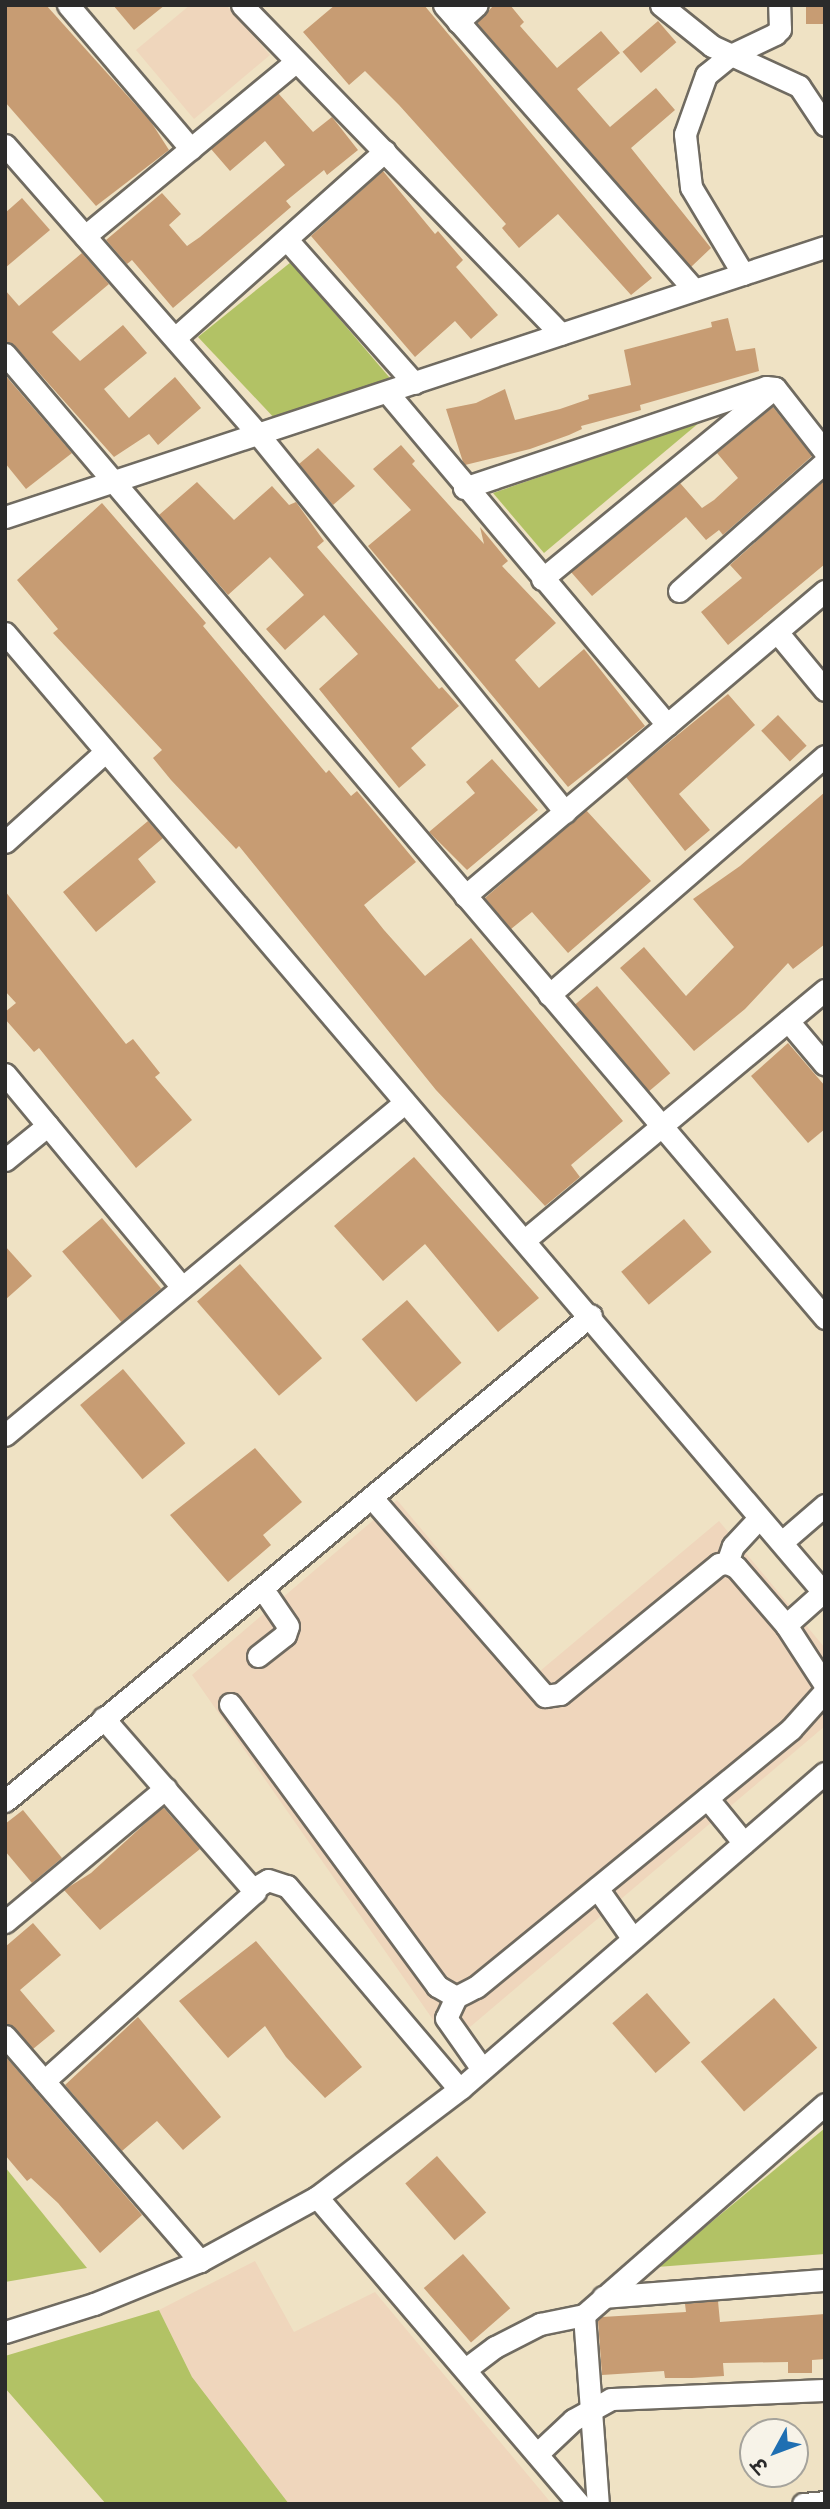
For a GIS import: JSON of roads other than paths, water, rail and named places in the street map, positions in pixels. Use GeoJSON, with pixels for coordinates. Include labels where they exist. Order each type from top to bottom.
{"type":"FeatureCollection","features":[{"type":"Feature","properties":{"kind":"street"},"geometry":{"type":"LineString","coordinates":[[68,5],[191,149]]}},
{"type":"Feature","properties":{"kind":"street"},"geometry":{"type":"LineString","coordinates":[[242,5],[294,63],[385,151],[561,334]]}},
{"type":"Feature","properties":{"kind":"street"},"geometry":{"type":"LineString","coordinates":[[443,5],[694,290]]}},
{"type":"Feature","properties":{"kind":"street"},"geometry":{"type":"LineString","coordinates":[[458,22],[477,5]]}},
{"type":"Feature","properties":{"kind":"street"},"geometry":{"type":"LineString","coordinates":[[661,5],[690,32],[731,55],[799,86],[825,125]]}},
{"type":"Feature","properties":{"kind":"street"},"geometry":{"type":"LineString","coordinates":[[743,274],[691,187],[684,147],[699,88],[731,55],[775,34],[779,29],[779,5]]}},
{"type":"Feature","properties":{"kind":"street"},"geometry":{"type":"LineString","coordinates":[[85,236],[294,63]]}},
{"type":"Feature","properties":{"kind":"street"},"geometry":{"type":"LineString","coordinates":[[5,145],[258,434],[565,812]]}},
{"type":"Feature","properties":{"kind":"street"},"geometry":{"type":"LineString","coordinates":[[174,338],[288,242],[385,151]]}},
{"type":"Feature","properties":{"kind":"street"},"geometry":{"type":"LineString","coordinates":[[288,242],[414,383]]}},
{"type":"Feature","properties":{"kind":"street"},"geometry":{"type":"LineString","coordinates":[[5,517],[825,247]]}},
{"type":"Feature","properties":{"kind":"street"},"geometry":{"type":"LineString","coordinates":[[5,354],[825,1318]]}},
{"type":"Feature","properties":{"kind":"street"},"geometry":{"type":"LineString","coordinates":[[464,488],[775,387]]}},
{"type":"Feature","properties":{"kind":"street"},"geometry":{"type":"LineString","coordinates":[[775,387],[825,452]]}},
{"type":"Feature","properties":{"kind":"street"},"geometry":{"type":"LineString","coordinates":[[542,579],[775,387]]}},
{"type":"Feature","properties":{"kind":"street"},"geometry":{"type":"LineString","coordinates":[[387,392],[464,488],[667,725]]}},
{"type":"Feature","properties":{"kind":"street"},"geometry":{"type":"LineString","coordinates":[[679,591],[825,462]]}},
{"type":"Feature","properties":{"kind":"street"},"geometry":{"type":"LineString","coordinates":[[466,896],[825,591]]}},
{"type":"Feature","properties":{"kind":"street"},"geometry":{"type":"LineString","coordinates":[[776,632],[825,690]]}},
{"type":"Feature","properties":{"kind":"street"},"geometry":{"type":"LineString","coordinates":[[5,633],[104,753],[404,1103],[591,1315],[824,1593],[786,1625]]}},
{"type":"Feature","properties":{"kind":"street"},"geometry":{"type":"LineString","coordinates":[[5,842],[104,753]]}},
{"type":"Feature","properties":{"kind":"street"},"geometry":{"type":"LineString","coordinates":[[549,995],[825,756]]}},
{"type":"Feature","properties":{"kind":"street"},"geometry":{"type":"LineString","coordinates":[[526,1239],[825,990]]}},
{"type":"Feature","properties":{"kind":"street"},"geometry":{"type":"LineString","coordinates":[[788,1021],[825,1065]]}},
{"type":"Feature","properties":{"kind":"street"},"geometry":{"type":"LineString","coordinates":[[5,1074],[182,1287]]}},
{"type":"Feature","properties":{"kind":"street"},"geometry":{"type":"LineString","coordinates":[[5,1435],[404,1103]]}},
{"type":"Feature","properties":{"kind":"street"},"geometry":{"type":"LineString","coordinates":[[5,1160],[48,1125]]}},
{"type":"Feature","properties":{"kind":"street"},"geometry":{"type":"LineString","coordinates":[[5,1801],[591,1315]]}},
{"type":"Feature","properties":{"kind":"street"},"geometry":{"type":"LineString","coordinates":[[372,1497],[538,1689],[553,1698],[719,1564],[727,1563],[736,1567],[786,1625],[825,1685]]}},
{"type":"Feature","properties":{"kind":"street"},"geometry":{"type":"LineString","coordinates":[[782,1542],[825,1505]]}},
{"type":"Feature","properties":{"kind":"street"},"geometry":{"type":"LineString","coordinates":[[727,1563],[733,1546],[759,1518]]}},
{"type":"Feature","properties":{"kind":"street"},"geometry":{"type":"LineString","coordinates":[[258,1656],[285,1635],[288,1626],[262,1588]]}},
{"type":"Feature","properties":{"kind":"street"},"geometry":{"type":"LineString","coordinates":[[230,1703],[437,1986],[445,1995],[456,1997],[476,1987],[791,1729],[825,1691]]}},
{"type":"Feature","properties":{"kind":"street"},"geometry":{"type":"LineString","coordinates":[[44,2081],[252,1899],[253,1888],[103,1718]]}},
{"type":"Feature","properties":{"kind":"street"},"geometry":{"type":"LineString","coordinates":[[7,2329],[94,2304],[200,2261],[317,2197],[482,2069],[825,1773]]}},
{"type":"Feature","properties":{"kind":"street"},"geometry":{"type":"LineString","coordinates":[[6,1921],[166,1788]]}},
{"type":"Feature","properties":{"kind":"street"},"geometry":{"type":"LineString","coordinates":[[707,1798],[744,1843]]}},
{"type":"Feature","properties":{"kind":"street"},"geometry":{"type":"LineString","coordinates":[[253,1888],[268,1880],[287,1886],[458,2089]]}},
{"type":"Feature","properties":{"kind":"street"},"geometry":{"type":"LineString","coordinates":[[597,1888],[633,1939]]}},
{"type":"Feature","properties":{"kind":"street"},"geometry":{"type":"LineString","coordinates":[[456,1997],[446,2018],[482,2069]]}},
{"type":"Feature","properties":{"kind":"street"},"geometry":{"type":"LineString","coordinates":[[5,2036],[200,2261]]}},
{"type":"Feature","properties":{"kind":"street"},"geometry":{"type":"LineString","coordinates":[[467,2368],[495,2347],[540,2324],[584,2315],[825,2104]]}},
{"type":"Feature","properties":{"kind":"street"},"geometry":{"type":"LineString","coordinates":[[317,2197],[467,2368],[579,2504]]}},
{"type":"Feature","properties":{"kind":"street"},"geometry":{"type":"LineString","coordinates":[[603,2297],[825,2280]]}},
{"type":"Feature","properties":{"kind":"street"},"geometry":{"type":"LineString","coordinates":[[584,2315],[598,2504]]}},
{"type":"Feature","properties":{"kind":"street"},"geometry":{"type":"LineString","coordinates":[[538,2454],[590,2409],[626,2397],[825,2390]]}},
{"type":"Feature","properties":{"kind":"street"},"geometry":{"type":"LineString","coordinates":[[803,2504],[825,2502]]}}]}
